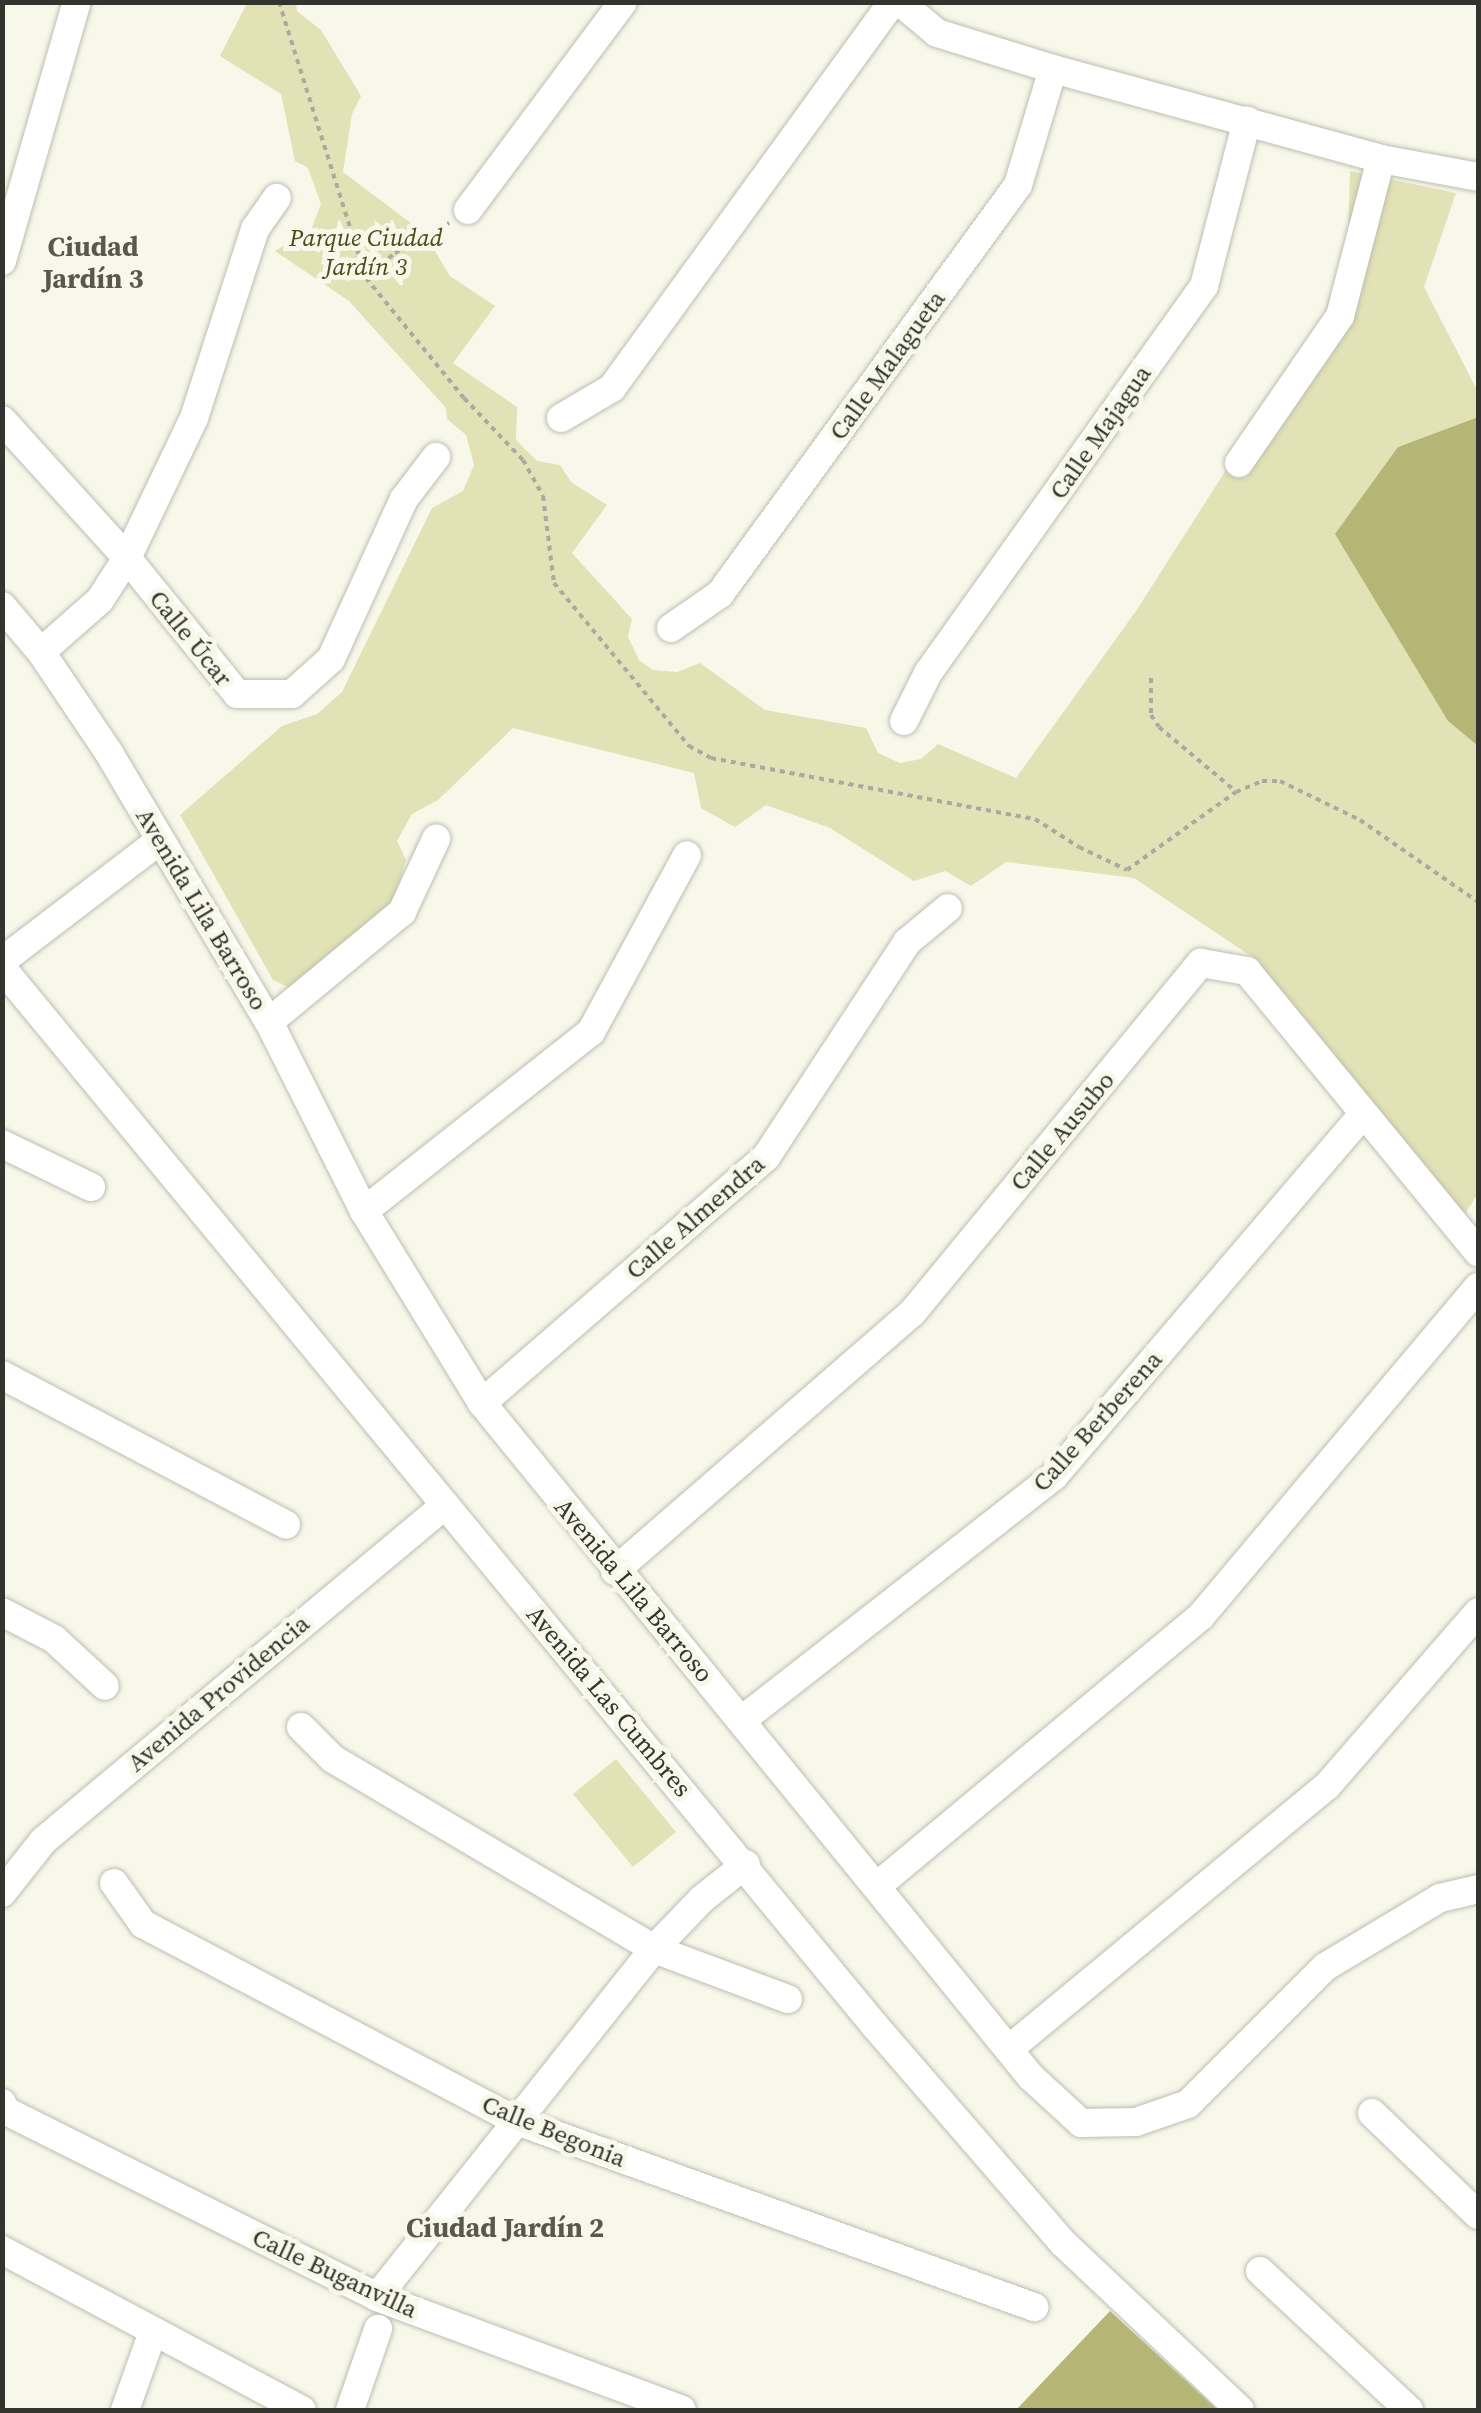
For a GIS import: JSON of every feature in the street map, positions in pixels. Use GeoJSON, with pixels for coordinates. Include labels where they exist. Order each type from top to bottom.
{"type":"FeatureCollection","features":[{"type":"Feature","properties":{"kind":"street"},"geometry":{"type":"LineString","coordinates":[[2,262],[77,2]]}},
{"type":"Feature","properties":{"kind":"street"},"geometry":{"type":"LineString","coordinates":[[468,210],[623,2]]}},
{"type":"Feature","properties":{"kind":"street"},"geometry":{"type":"LineString","coordinates":[[561,418],[612,388],[892,2]]}},
{"type":"Feature","properties":{"kind":"street"},"geometry":{"type":"LineString","coordinates":[[900,2],[937,33],[1053,70],[1381,158],[1478,177]]}},
{"type":"Feature","properties":{"kind":"street","name":"Calle Malagueta"},"geometry":{"type":"LineString","coordinates":[[672,628],[720,594],[1018,184],[1053,70]]}},
{"type":"Feature","properties":{"kind":"street","name":"Calle Majagua"},"geometry":{"type":"LineString","coordinates":[[904,721],[928,673],[1204,286],[1247,121]]}},
{"type":"Feature","properties":{"kind":"street"},"geometry":{"type":"LineString","coordinates":[[1240,463],[1340,316],[1381,158]]}},
{"type":"Feature","properties":{"kind":"street"},"geometry":{"type":"LineString","coordinates":[[41,652],[100,600],[128,558],[194,418],[254,228],[278,198]]}},
{"type":"Feature","properties":{"kind":"street","name":"Calle Úcar"},"geometry":{"type":"LineString","coordinates":[[2,420],[128,558],[237,694],[292,694],[331,658],[404,498],[436,457]]}},
{"type":"Feature","properties":{"kind":"street","name":"Avenida Lila Barroso"},"geometry":{"type":"LineString","coordinates":[[2,606],[41,652],[160,840],[269,1022],[364,1210],[482,1402],[1031,2077],[1080,2123],[1136,2122],[1188,2104],[1325,1967],[1440,1898],[1478,1888]]}},
{"type":"Feature","properties":{"kind":"street"},"geometry":{"type":"LineString","coordinates":[[269,1022],[402,912],[436,838]]}},
{"type":"Feature","properties":{"kind":"street"},"geometry":{"type":"LineString","coordinates":[[2,964],[160,840]]}},
{"type":"Feature","properties":{"kind":"street"},"geometry":{"type":"LineString","coordinates":[[364,1210],[591,1032],[687,855]]}},
{"type":"Feature","properties":{"kind":"street","name":"Calle Almendra"},"geometry":{"type":"LineString","coordinates":[[482,1402],[766,1157],[906,942],[948,908]]}},
{"type":"Feature","properties":{"kind":"street","name":"Avenida Las Cumbres"},"geometry":{"type":"LineString","coordinates":[[2,964],[445,1505],[746,1864],[875,2026],[1063,2242],[1240,2410]]}},
{"type":"Feature","properties":{"kind":"street","name":"Calle Ausubo"},"geometry":{"type":"LineString","coordinates":[[615,1570],[912,1314],[1201,964],[1247,971],[1478,1252]]}},
{"type":"Feature","properties":{"kind":"street","name":"Calle Berberena"},"geometry":{"type":"LineString","coordinates":[[742,1720],[1054,1476],[1362,1115]]}},
{"type":"Feature","properties":{"kind":"street"},"geometry":{"type":"LineString","coordinates":[[2,1144],[91,1187]]}},
{"type":"Feature","properties":{"kind":"street"},"geometry":{"type":"LineString","coordinates":[[877,1886],[1201,1616],[1478,1287]]}},
{"type":"Feature","properties":{"kind":"street"},"geometry":{"type":"LineString","coordinates":[[2,1374],[286,1525]]}},
{"type":"Feature","properties":{"kind":"street","name":"Avenida Providencia"},"geometry":{"type":"LineString","coordinates":[[2,1894],[42,1841],[445,1505]]}},
{"type":"Feature","properties":{"kind":"street"},"geometry":{"type":"LineString","coordinates":[[2,1612],[54,1639],[105,1686]]}},
{"type":"Feature","properties":{"kind":"street"},"geometry":{"type":"LineString","coordinates":[[1009,2049],[1327,1786],[1478,1612]]}},
{"type":"Feature","properties":{"kind":"street"},"geometry":{"type":"LineString","coordinates":[[300,1726],[333,1759],[654,1949],[788,1999]]}},
{"type":"Feature","properties":{"kind":"street"},"geometry":{"type":"LineString","coordinates":[[377,2298],[514,2120],[654,1949],[702,1899],[746,1864]]}},
{"type":"Feature","properties":{"kind":"street","name":"Calle Begonia"},"geometry":{"type":"LineString","coordinates":[[114,1883],[143,1924],[514,2120],[1034,2307]]}},
{"type":"Feature","properties":{"kind":"street","name":"Calle Buganvilla"},"geometry":{"type":"LineString","coordinates":[[2,2104],[6,2110],[377,2298],[682,2410]]}},
{"type":"Feature","properties":{"kind":"street"},"geometry":{"type":"LineString","coordinates":[[1372,2112],[1478,2214]]}},
{"type":"Feature","properties":{"kind":"street"},"geometry":{"type":"LineString","coordinates":[[2,2250],[302,2410]]}},
{"type":"Feature","properties":{"kind":"street"},"geometry":{"type":"LineString","coordinates":[[1260,2271],[1409,2410]]}},
{"type":"Feature","properties":{"kind":"street"},"geometry":{"type":"LineString","coordinates":[[350,2410],[378,2330]]}},
{"type":"Feature","properties":{"kind":"street"},"geometry":{"type":"LineString","coordinates":[[126,2410],[153,2332]]}},
{"type":"Feature","properties":{"kind":"path"},"geometry":{"type":"LineString","coordinates":[[279,2],[366,278],[464,398],[522,460],[543,496],[554,584],[689,746],[711,758],[1035,819],[1079,848],[1127,870],[1236,792],[1262,781],[1280,782],[1360,820],[1478,902]]}},
{"type":"Feature","properties":{"kind":"path"},"geometry":{"type":"LineString","coordinates":[[366,278],[395,254],[468,210]]}},
{"type":"Feature","properties":{"kind":"path"},"geometry":{"type":"LineString","coordinates":[[1151,678],[1151,715],[1159,727],[1236,792]]}},
{"type":"Feature","properties":{"kind":"green space","name":"Parque Ciudad Jardín 3"},"geometry":{"type":"Polygon","coordinates":[[[247,3],[296,3],[297,11],[321,30],[361,96],[352,114],[343,172],[424,233],[450,276],[495,306],[453,363],[517,407],[516,440],[537,461],[560,465],[571,482],[607,505],[572,553],[632,619],[628,637],[639,660],[653,670],[677,672],[700,663],[765,710],[866,728],[878,753],[900,763],[921,759],[938,744],[1016,778],[1136,611],[1323,318],[1348,239],[1350,171],[1456,193],[1424,287],[1478,392],[1478,417],[1398,447],[1448,721],[1478,746],[1478,1193],[1465,1214],[1254,958],[1134,878],[1006,862],[971,886],[945,871],[914,881],[830,828],[766,805],[735,827],[701,808],[694,773],[513,728],[438,800],[412,814],[397,841],[406,860],[393,904],[292,989],[273,980],[180,815],[282,726],[317,714],[342,692],[432,508],[463,491],[474,465],[466,435],[447,419],[446,408],[349,301],[275,251],[311,230],[321,204],[308,168],[295,161],[281,94],[220,56],[247,3]]]}},
{"type":"Feature","properties":{"kind":"green space"},"geometry":{"type":"Polygon","coordinates":[[[1478,417],[1478,746],[1448,721],[1335,534],[1398,447],[1478,417]]]}},
{"type":"Feature","properties":{"kind":"green space"},"geometry":{"type":"Polygon","coordinates":[[[616,1759],[676,1832],[633,1867],[573,1794],[616,1759]]]}},
{"type":"Feature","properties":{"kind":"green space"},"geometry":{"type":"Polygon","coordinates":[[[1110,2311],[1218,2410],[1016,2410],[1110,2311]]]}},
{"type":"Feature","properties":{"kind":"district","name":"Ciudad Jardín 3"},"geometry":{"type":"Point","coordinates":[93,262]}},
{"type":"Feature","properties":{"kind":"district","name":"Ciudad Jardín 2"},"geometry":{"type":"Point","coordinates":[505,2227]}}]}
